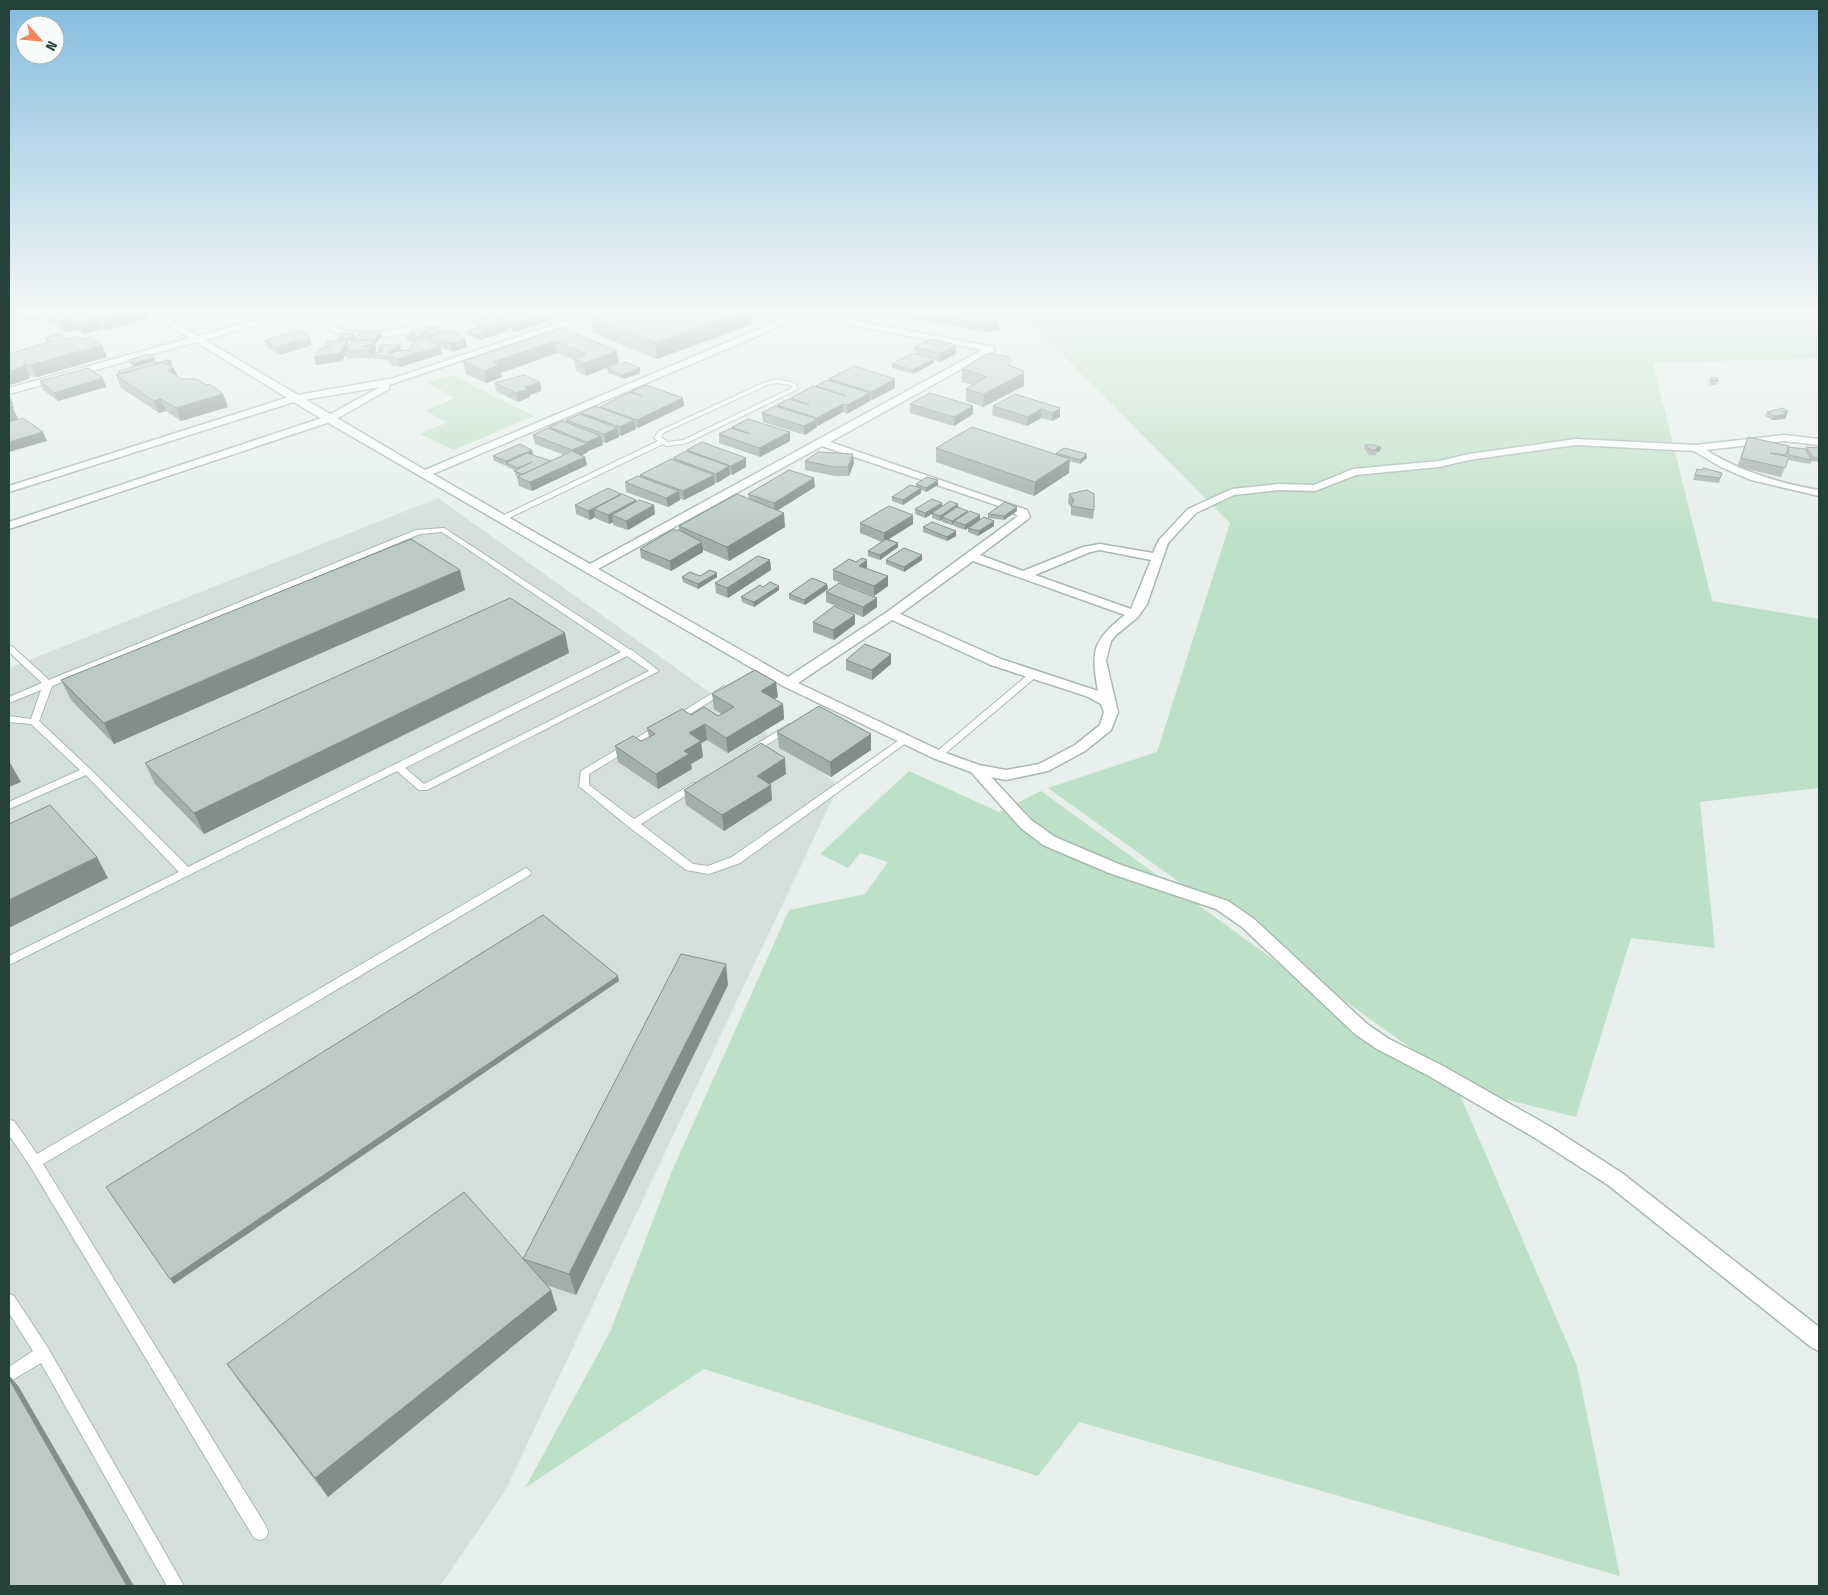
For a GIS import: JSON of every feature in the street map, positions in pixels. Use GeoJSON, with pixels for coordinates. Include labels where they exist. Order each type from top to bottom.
{"type":"FeatureCollection","features":[{"type":"Feature","properties":{"kind":"street"},"geometry":{"type":"LineString","coordinates":[[279,388],[591,568],[757,670],[788,682],[825,705],[938,755],[976,769],[1006,774],[1043,768],[1080,748],[1106,726],[1111,712],[1107,702],[1099,661],[1105,641],[1111,632],[1134,614],[1141,604],[1163,542],[1192,511],[1232,492],[1278,487],[1315,488],[1353,472],[1378,468],[1439,464],[1469,457],[1576,442],[1696,448],[1784,438],[1819,442]]}},
{"type":"Feature","properties":{"kind":"street"},"geometry":{"type":"LineString","coordinates":[[9,488],[295,398],[352,388]]}},
{"type":"Feature","properties":{"kind":"street"},"geometry":{"type":"LineString","coordinates":[[9,526],[329,419],[383,388]]}},
{"type":"Feature","properties":{"kind":"street"},"geometry":{"type":"LineString","coordinates":[[426,473],[626,388]]}},
{"type":"Feature","properties":{"kind":"street"},"geometry":{"type":"LineString","coordinates":[[591,568],[918,388]]}},
{"type":"Feature","properties":{"kind":"street"},"geometry":{"type":"LineString","coordinates":[[788,682],[891,615],[1024,517],[1023,512],[820,442]]}},
{"type":"Feature","properties":{"kind":"street"},"geometry":{"type":"LineString","coordinates":[[1696,448],[1734,471],[1766,481],[1819,493]]}},
{"type":"Feature","properties":{"kind":"street"},"geometry":{"type":"LineString","coordinates":[[1023,575],[1087,549],[1100,548],[1156,558]]}},
{"type":"Feature","properties":{"kind":"street"},"geometry":{"type":"LineString","coordinates":[[972,556],[1134,614]]}},
{"type":"Feature","properties":{"kind":"street"},"geometry":{"type":"LineString","coordinates":[[891,615],[987,659],[1091,694],[1107,702]]}},
{"type":"Feature","properties":{"kind":"street"},"geometry":{"type":"LineString","coordinates":[[976,769],[1026,824],[1049,841],[1115,869],[1190,893],[1228,910],[1248,923],[1361,1029],[1383,1044],[1542,1132],[1615,1179],[1819,1340]]}},
{"type":"Feature","properties":{"kind":"lane"},"geometry":{"type":"LineString","coordinates":[[755,388],[662,432],[657,438],[662,442],[673,444],[685,442],[789,394],[795,388]]}},
{"type":"Feature","properties":{"kind":"lane"},"geometry":{"type":"LineString","coordinates":[[502,518],[662,442]]}},
{"type":"Feature","properties":{"kind":"lane"},"geometry":{"type":"LineString","coordinates":[[9,700],[419,532],[444,530],[655,671],[423,788],[398,768]]}},
{"type":"Feature","properties":{"kind":"lane"},"geometry":{"type":"LineString","coordinates":[[9,648],[48,684]]}},
{"type":"Feature","properties":{"kind":"lane"},"geometry":{"type":"LineString","coordinates":[[9,961],[186,871],[398,768],[629,652]]}},
{"type":"Feature","properties":{"kind":"lane"},"geometry":{"type":"LineString","coordinates":[[938,755],[1033,675]]}},
{"type":"Feature","properties":{"kind":"lane"},"geometry":{"type":"LineString","coordinates":[[736,682],[584,772],[584,786],[690,867],[709,870],[736,860],[905,740]]}},
{"type":"Feature","properties":{"kind":"lane"},"geometry":{"type":"LineString","coordinates":[[34,722],[48,684]]}},
{"type":"Feature","properties":{"kind":"lane"},"geometry":{"type":"LineString","coordinates":[[9,719],[34,722],[87,771],[186,871]]}},
{"type":"Feature","properties":{"kind":"lane"},"geometry":{"type":"LineString","coordinates":[[747,753],[796,723]]}},
{"type":"Feature","properties":{"kind":"lane"},"geometry":{"type":"LineString","coordinates":[[9,806],[87,771]]}},
{"type":"Feature","properties":{"kind":"lane"},"geometry":{"type":"LineString","coordinates":[[633,825],[706,779]]}},
{"type":"Feature","properties":{"kind":"lane"},"geometry":{"type":"LineString","coordinates":[[35,1162],[526,872]]}},
{"type":"Feature","properties":{"kind":"lane"},"geometry":{"type":"LineString","coordinates":[[9,1125],[35,1162],[260,1532]]}},
{"type":"Feature","properties":{"kind":"lane"},"geometry":{"type":"LineString","coordinates":[[9,1301],[43,1353],[176,1586]]}},
{"type":"Feature","properties":{"kind":"lane"},"geometry":{"type":"LineString","coordinates":[[9,1375],[43,1353]]}},
{"type":"Feature","properties":{"kind":"shaded area"},"geometry":{"type":"Polygon","coordinates":[[[438,498],[839,785],[505,1491],[440,1586],[9,1586],[9,668],[438,498]]]}},
{"type":"Feature","properties":{"kind":"green space"},"geometry":{"type":"Polygon","coordinates":[[[437,388],[479,388],[534,416],[454,450],[420,434],[448,422],[425,411],[455,398],[437,388]]]}},
{"type":"Feature","properties":{"kind":"green space"},"geometry":{"type":"Polygon","coordinates":[[[1096,388],[1659,388],[1712,601],[1819,619],[1819,788],[1700,802],[1715,948],[1631,938],[1576,1117],[1469,1090],[1048,788],[1157,752],[1230,523],[1096,388]]]}},
{"type":"Feature","properties":{"kind":"green space"},"geometry":{"type":"Polygon","coordinates":[[[909,771],[999,812],[1041,791],[1460,1095],[1577,1366],[1620,1576],[1079,1422],[1038,1476],[704,1369],[525,1488],[610,1332],[672,1171],[789,910],[865,894],[888,862],[860,853],[848,868],[820,854],[909,771]]]}},
{"type":"Feature","properties":{"kind":"building"},"geometry":{"type":"Polygon","coordinates":[[[49,388],[69,388],[54,393],[49,388]]]}},
{"type":"Feature","properties":{"kind":"building"},"geometry":{"type":"Polygon","coordinates":[[[136,388],[216,388],[223,394],[176,408],[161,399],[154,401],[136,388]]]}},
{"type":"Feature","properties":{"kind":"building"},"geometry":{"type":"Polygon","coordinates":[[[506,388],[528,389],[516,393],[506,388]]]}},
{"type":"Feature","properties":{"kind":"building"},"geometry":{"type":"Polygon","coordinates":[[[637,388],[656,388],[683,398],[637,420],[600,407],[630,392],[642,396],[631,391],[637,388]]]}},
{"type":"Feature","properties":{"kind":"building"},"geometry":{"type":"Polygon","coordinates":[[[809,388],[821,388],[846,396],[823,388],[855,388],[870,393],[847,405],[843,404],[817,418],[777,405],[789,399],[809,405],[791,398],[809,388]]]}},
{"type":"Feature","properties":{"kind":"building"},"geometry":{"type":"Polygon","coordinates":[[[859,388],[878,388],[871,392],[859,388]]]}},
{"type":"Feature","properties":{"kind":"building"},"geometry":{"type":"Polygon","coordinates":[[[967,388],[995,388],[984,394],[967,388]]]}},
{"type":"Feature","properties":{"kind":"building"},"geometry":{"type":"Polygon","coordinates":[[[930,393],[973,406],[954,417],[910,404],[930,393]]]}},
{"type":"Feature","properties":{"kind":"building"},"geometry":{"type":"Polygon","coordinates":[[[1015,394],[1060,408],[1053,413],[1041,409],[1028,417],[993,406],[1015,394]]]}},
{"type":"Feature","properties":{"kind":"building"},"geometry":{"type":"Polygon","coordinates":[[[595,406],[634,420],[620,427],[581,413],[595,406]]]}},
{"type":"Feature","properties":{"kind":"building"},"geometry":{"type":"Polygon","coordinates":[[[775,406],[817,419],[804,426],[762,413],[775,406]]]}},
{"type":"Feature","properties":{"kind":"building"},"geometry":{"type":"Polygon","coordinates":[[[1783,408],[1788,411],[1783,412],[1787,414],[1774,416],[1767,412],[1783,408]]]}},
{"type":"Feature","properties":{"kind":"building"},"geometry":{"type":"Polygon","coordinates":[[[580,414],[617,428],[604,434],[566,420],[580,414]]]}},
{"type":"Feature","properties":{"kind":"building"},"geometry":{"type":"Polygon","coordinates":[[[23,418],[43,432],[9,442],[9,422],[23,418]]]}},
{"type":"Feature","properties":{"kind":"building"},"geometry":{"type":"Polygon","coordinates":[[[748,419],[790,432],[759,448],[719,434],[731,428],[750,434],[732,427],[748,419]]]}},
{"type":"Feature","properties":{"kind":"building"},"geometry":{"type":"Polygon","coordinates":[[[563,421],[601,436],[587,442],[549,427],[563,421]]]}},
{"type":"Feature","properties":{"kind":"building"},"geometry":{"type":"Polygon","coordinates":[[[972,427],[1070,459],[1035,482],[936,448],[972,427]]]}},
{"type":"Feature","properties":{"kind":"building"},"geometry":{"type":"Polygon","coordinates":[[[548,428],[587,444],[572,450],[533,435],[548,428]]]}},
{"type":"Feature","properties":{"kind":"building"},"geometry":{"type":"Polygon","coordinates":[[[1748,437],[1789,446],[1786,455],[1770,453],[1789,457],[1785,468],[1741,458],[1748,437]]]}},
{"type":"Feature","properties":{"kind":"building"},"geometry":{"type":"Polygon","coordinates":[[[702,442],[746,458],[731,466],[687,450],[702,442]]]}},
{"type":"Feature","properties":{"kind":"building"},"geometry":{"type":"Polygon","coordinates":[[[520,444],[532,450],[506,461],[493,456],[520,444]]]}},
{"type":"Feature","properties":{"kind":"building"},"geometry":{"type":"Polygon","coordinates":[[[1365,445],[1381,447],[1376,448],[1377,450],[1371,450],[1365,445]]]}},
{"type":"Feature","properties":{"kind":"building"},"geometry":{"type":"Polygon","coordinates":[[[1788,447],[1805,449],[1812,460],[1789,455],[1788,447]]]}},
{"type":"Feature","properties":{"kind":"building"},"geometry":{"type":"Polygon","coordinates":[[[1806,447],[1819,448],[1819,458],[1814,458],[1806,447]]]}},
{"type":"Feature","properties":{"kind":"building"},"geometry":{"type":"Polygon","coordinates":[[[1064,448],[1087,454],[1080,460],[1056,453],[1064,448]]]}},
{"type":"Feature","properties":{"kind":"building"},"geometry":{"type":"Polygon","coordinates":[[[572,451],[585,457],[530,482],[517,477],[572,451]]]}},
{"type":"Feature","properties":{"kind":"building"},"geometry":{"type":"Polygon","coordinates":[[[686,451],[729,466],[716,474],[673,458],[686,451]]]}},
{"type":"Feature","properties":{"kind":"building"},"geometry":{"type":"Polygon","coordinates":[[[818,452],[853,454],[848,467],[835,467],[805,461],[818,452]]]}},
{"type":"Feature","properties":{"kind":"building"},"geometry":{"type":"Polygon","coordinates":[[[527,453],[551,461],[523,474],[514,471],[532,462],[518,468],[506,463],[527,453]]]}},
{"type":"Feature","properties":{"kind":"building"},"geometry":{"type":"Polygon","coordinates":[[[671,459],[714,475],[683,491],[640,475],[671,459]]]}},
{"type":"Feature","properties":{"kind":"building"},"geometry":{"type":"Polygon","coordinates":[[[1703,468],[1722,473],[1720,478],[1695,475],[1697,469],[1702,470],[1703,468]]]}},
{"type":"Feature","properties":{"kind":"building"},"geometry":{"type":"Polygon","coordinates":[[[789,470],[814,478],[774,503],[748,494],[789,470]]]}},
{"type":"Feature","properties":{"kind":"building"},"geometry":{"type":"Polygon","coordinates":[[[638,476],[679,491],[666,498],[625,482],[638,476]]]}},
{"type":"Feature","properties":{"kind":"building"},"geometry":{"type":"Polygon","coordinates":[[[927,477],[938,480],[926,488],[916,484],[927,477]]]}},
{"type":"Feature","properties":{"kind":"building"},"geometry":{"type":"Polygon","coordinates":[[[910,485],[921,488],[903,500],[892,497],[910,485]]]}},
{"type":"Feature","properties":{"kind":"building"},"geometry":{"type":"Polygon","coordinates":[[[608,488],[621,494],[588,511],[575,505],[608,488]]]}},
{"type":"Feature","properties":{"kind":"building"},"geometry":{"type":"Polygon","coordinates":[[[1087,490],[1094,494],[1094,510],[1071,506],[1074,500],[1069,494],[1087,490]]]}},
{"type":"Feature","properties":{"kind":"building"},"geometry":{"type":"Polygon","coordinates":[[[622,494],[636,500],[608,515],[594,509],[622,494]]]}},
{"type":"Feature","properties":{"kind":"building"},"geometry":{"type":"Polygon","coordinates":[[[737,494],[784,513],[727,547],[679,526],[737,494]]]}},
{"type":"Feature","properties":{"kind":"building"},"geometry":{"type":"Polygon","coordinates":[[[932,499],[942,503],[925,513],[915,509],[932,499]]]}},
{"type":"Feature","properties":{"kind":"building"},"geometry":{"type":"Polygon","coordinates":[[[639,500],[654,505],[626,521],[612,515],[639,500]]]}},
{"type":"Feature","properties":{"kind":"building"},"geometry":{"type":"Polygon","coordinates":[[[950,501],[958,504],[940,516],[932,513],[950,501]]]}},
{"type":"Feature","properties":{"kind":"building"},"geometry":{"type":"Polygon","coordinates":[[[1005,502],[1017,507],[1004,516],[988,514],[1005,502]]]}},
{"type":"Feature","properties":{"kind":"building"},"geometry":{"type":"Polygon","coordinates":[[[889,506],[913,515],[884,533],[860,523],[889,506]]]}},
{"type":"Feature","properties":{"kind":"building"},"geometry":{"type":"Polygon","coordinates":[[[957,507],[968,511],[952,521],[942,517],[957,507]]]}},
{"type":"Feature","properties":{"kind":"building"},"geometry":{"type":"Polygon","coordinates":[[[970,511],[980,515],[965,525],[954,521],[970,511]]]}},
{"type":"Feature","properties":{"kind":"building"},"geometry":{"type":"Polygon","coordinates":[[[984,517],[994,521],[979,531],[968,528],[984,517]]]}},
{"type":"Feature","properties":{"kind":"building"},"geometry":{"type":"Polygon","coordinates":[[[932,522],[956,531],[947,537],[923,527],[932,522]]]}},
{"type":"Feature","properties":{"kind":"building"},"geometry":{"type":"Polygon","coordinates":[[[672,530],[679,530],[702,542],[670,561],[640,549],[672,530]]]}},
{"type":"Feature","properties":{"kind":"building"},"geometry":{"type":"Polygon","coordinates":[[[411,539],[460,570],[104,723],[61,680],[411,539]]]}},
{"type":"Feature","properties":{"kind":"building"},"geometry":{"type":"Polygon","coordinates":[[[886,539],[898,543],[880,555],[868,551],[886,539]]]}},
{"type":"Feature","properties":{"kind":"building"},"geometry":{"type":"Polygon","coordinates":[[[904,548],[922,555],[904,567],[886,560],[904,548]]]}},
{"type":"Feature","properties":{"kind":"building"},"geometry":{"type":"Polygon","coordinates":[[[758,556],[770,560],[727,588],[715,583],[758,556]]]}},
{"type":"Feature","properties":{"kind":"building"},"geometry":{"type":"Polygon","coordinates":[[[862,558],[867,560],[859,566],[888,576],[874,586],[833,570],[849,559],[856,562],[862,558]]]}},
{"type":"Feature","properties":{"kind":"building"},"geometry":{"type":"Polygon","coordinates":[[[710,570],[717,573],[698,584],[682,577],[690,572],[700,576],[710,570]]]}},
{"type":"Feature","properties":{"kind":"building"},"geometry":{"type":"Polygon","coordinates":[[[812,578],[827,584],[804,600],[789,594],[812,578]]]}},
{"type":"Feature","properties":{"kind":"building"},"geometry":{"type":"Polygon","coordinates":[[[770,582],[779,586],[754,602],[741,597],[760,585],[763,587],[770,582]]]}},
{"type":"Feature","properties":{"kind":"building"},"geometry":{"type":"Polygon","coordinates":[[[839,583],[877,598],[863,607],[826,592],[839,583]]]}},
{"type":"Feature","properties":{"kind":"building"},"geometry":{"type":"Polygon","coordinates":[[[510,598],[565,633],[194,813],[145,763],[510,598]]]}},
{"type":"Feature","properties":{"kind":"building"},"geometry":{"type":"Polygon","coordinates":[[[834,606],[855,615],[833,630],[813,622],[834,606]]]}},
{"type":"Feature","properties":{"kind":"building"},"geometry":{"type":"Polygon","coordinates":[[[865,644],[891,654],[872,670],[846,660],[865,644]]]}},
{"type":"Feature","properties":{"kind":"building"},"geometry":{"type":"Polygon","coordinates":[[[755,670],[776,682],[761,691],[783,704],[726,738],[705,724],[689,733],[701,741],[684,751],[689,754],[656,774],[615,746],[633,736],[641,741],[655,734],[647,728],[682,709],[691,715],[704,707],[718,716],[734,707],[712,694],[755,670]]]}},
{"type":"Feature","properties":{"kind":"building"},"geometry":{"type":"Polygon","coordinates":[[[819,706],[871,734],[830,762],[777,732],[819,706]]]}},
{"type":"Feature","properties":{"kind":"building"},"geometry":{"type":"Polygon","coordinates":[[[761,743],[785,758],[757,776],[771,785],[722,815],[684,790],[761,743]]]}},
{"type":"Feature","properties":{"kind":"building"},"geometry":{"type":"Polygon","coordinates":[[[50,805],[97,857],[9,900],[9,824],[50,805]]]}},
{"type":"Feature","properties":{"kind":"building"},"geometry":{"type":"Polygon","coordinates":[[[543,915],[618,976],[170,1279],[106,1187],[543,915]]]}},
{"type":"Feature","properties":{"kind":"building"},"geometry":{"type":"Polygon","coordinates":[[[681,954],[726,964],[569,1274],[523,1259],[681,954]]]}},
{"type":"Feature","properties":{"kind":"building"},"geometry":{"type":"Polygon","coordinates":[[[464,1192],[551,1290],[315,1478],[227,1364],[464,1192]]]}},
{"type":"Feature","properties":{"kind":"building"},"geometry":{"type":"Polygon","coordinates":[[[9,1379],[127,1586],[9,1586],[9,1379]]]}}]}
